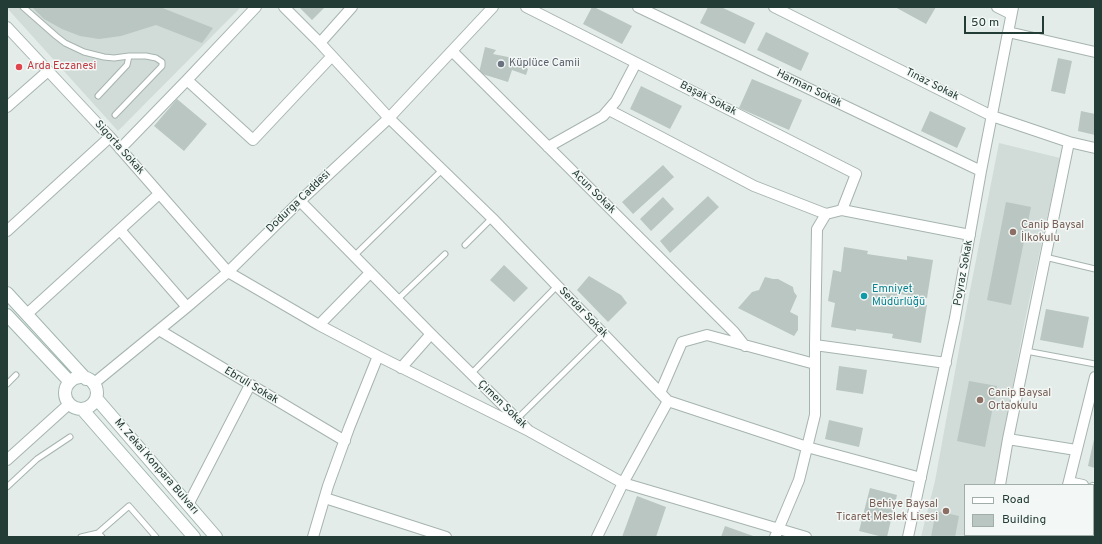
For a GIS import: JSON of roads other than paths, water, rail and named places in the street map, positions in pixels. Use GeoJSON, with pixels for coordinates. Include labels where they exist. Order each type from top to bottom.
{"type":"FeatureCollection","features":[{"type":"Feature","properties":{"kind":"main road"},"geometry":{"type":"LineString","coordinates":[[7,292],[95,387],[96,398],[94,403],[90,406],[82,409],[75,408],[69,404],[65,397],[65,392],[66,387],[70,382],[78,378],[89,381]]}},
{"type":"Feature","properties":{"kind":"main road"},"geometry":{"type":"LineString","coordinates":[[7,315],[70,382]]}},
{"type":"Feature","properties":{"kind":"main road","name":"M. Zekai Konpara Bulvarı"},"geometry":{"type":"LineString","coordinates":[[96,398],[216,537]]}},
{"type":"Feature","properties":{"kind":"main road","name":"M. Zekai Konpara Bulvarı"},"geometry":{"type":"LineString","coordinates":[[82,409],[194,537]]}},
{"type":"Feature","properties":{"kind":"street"},"geometry":{"type":"LineString","coordinates":[[120,149],[256,7]]}},
{"type":"Feature","properties":{"kind":"street","name":"Serdar Sokak"},"geometry":{"type":"LineString","coordinates":[[284,7],[320,43],[389,118],[492,218],[668,401]]}},
{"type":"Feature","properties":{"kind":"street"},"geometry":{"type":"LineString","coordinates":[[320,43],[352,7]]}},
{"type":"Feature","properties":{"kind":"street","name":"Dodurga Caddesi"},"geometry":{"type":"LineString","coordinates":[[89,381],[159,330],[228,272],[300,201],[389,118],[493,7]]}},
{"type":"Feature","properties":{"kind":"street","name":"Başak Sokak"},"geometry":{"type":"LineString","coordinates":[[526,7],[856,174],[842,210]]}},
{"type":"Feature","properties":{"kind":"street","name":"Harman Sokak"},"geometry":{"type":"LineString","coordinates":[[638,7],[981,171]]}},
{"type":"Feature","properties":{"kind":"street","name":"Tınaz Sokak"},"geometry":{"type":"LineString","coordinates":[[774,7],[992,116],[1069,142],[1095,148]]}},
{"type":"Feature","properties":{"kind":"street"},"geometry":{"type":"LineString","coordinates":[[997,7],[1012,11]]}},
{"type":"Feature","properties":{"kind":"street","name":"Poyraz Sokak"},"geometry":{"type":"LineString","coordinates":[[908,537],[955,318],[981,171],[1012,11]]}},
{"type":"Feature","properties":{"kind":"street","name":"Sigorta Sokak"},"geometry":{"type":"LineString","coordinates":[[7,27],[120,149],[228,272],[319,325],[401,368],[529,431]]}},
{"type":"Feature","properties":{"kind":"street"},"geometry":{"type":"LineString","coordinates":[[1008,32],[1095,52]]}},
{"type":"Feature","properties":{"kind":"street","name":"Acun Sokak"},"geometry":{"type":"LineString","coordinates":[[452,51],[734,332],[745,346]]}},
{"type":"Feature","properties":{"kind":"street"},"geometry":{"type":"LineString","coordinates":[[187,80],[253,140],[332,56]]}},
{"type":"Feature","properties":{"kind":"street"},"geometry":{"type":"LineString","coordinates":[[548,147],[604,116],[616,101],[636,63]]}},
{"type":"Feature","properties":{"kind":"street"},"geometry":{"type":"LineString","coordinates":[[7,107],[48,71]]}},
{"type":"Feature","properties":{"kind":"street"},"geometry":{"type":"LineString","coordinates":[[609,110],[754,186],[826,214],[842,210],[970,235]]}},
{"type":"Feature","properties":{"kind":"street"},"geometry":{"type":"LineString","coordinates":[[7,231],[110,138]]}},
{"type":"Feature","properties":{"kind":"street"},"geometry":{"type":"LineString","coordinates":[[1000,484],[1008,439],[1069,142]]}},
{"type":"Feature","properties":{"kind":"street"},"geometry":{"type":"LineString","coordinates":[[27,314],[159,194]]}},
{"type":"Feature","properties":{"kind":"street","name":"Çimen Sokak"},"geometry":{"type":"LineString","coordinates":[[300,201],[529,431],[623,483],[776,533],[806,537]]}},
{"type":"Feature","properties":{"kind":"street"},"geometry":{"type":"LineString","coordinates":[[776,533],[799,480],[815,416],[817,229],[826,214]]}},
{"type":"Feature","properties":{"kind":"street"},"geometry":{"type":"LineString","coordinates":[[120,230],[187,307]]}},
{"type":"Feature","properties":{"kind":"street"},"geometry":{"type":"LineString","coordinates":[[319,325],[370,273]]}},
{"type":"Feature","properties":{"kind":"street","name":"Ebruli Sokak"},"geometry":{"type":"LineString","coordinates":[[159,330],[344,441]]}},
{"type":"Feature","properties":{"kind":"street"},"geometry":{"type":"LineString","coordinates":[[401,368],[431,334]]}},
{"type":"Feature","properties":{"kind":"street"},"geometry":{"type":"LineString","coordinates":[[660,393],[682,342],[707,335],[815,364]]}},
{"type":"Feature","properties":{"kind":"street"},"geometry":{"type":"LineString","coordinates":[[815,345],[946,363]]}},
{"type":"Feature","properties":{"kind":"street"},"geometry":{"type":"LineString","coordinates":[[312,537],[344,441],[378,356]]}},
{"type":"Feature","properties":{"kind":"street"},"geometry":{"type":"LineString","coordinates":[[1069,483],[1095,377]]}},
{"type":"Feature","properties":{"kind":"street"},"geometry":{"type":"LineString","coordinates":[[188,505],[250,385]]}},
{"type":"Feature","properties":{"kind":"street"},"geometry":{"type":"LineString","coordinates":[[596,537],[623,483],[668,401],[807,446],[921,478]]}},
{"type":"Feature","properties":{"kind":"street"},"geometry":{"type":"LineString","coordinates":[[7,460],[69,404]]}},
{"type":"Feature","properties":{"kind":"street"},"geometry":{"type":"LineString","coordinates":[[1008,439],[1076,450]]}},
{"type":"Feature","properties":{"kind":"street"},"geometry":{"type":"LineString","coordinates":[[325,498],[446,537]]}},
{"type":"Feature","properties":{"kind":"lane"},"geometry":{"type":"LineString","coordinates":[[23,7],[56,36],[74,48],[84,52],[114,58],[142,56],[156,58],[162,62],[162,66],[115,115]]}},
{"type":"Feature","properties":{"kind":"lane"},"geometry":{"type":"LineString","coordinates":[[98,96],[127,64],[129,56]]}},
{"type":"Feature","properties":{"kind":"lane"},"geometry":{"type":"LineString","coordinates":[[354,256],[442,170]]}},
{"type":"Feature","properties":{"kind":"lane"},"geometry":{"type":"LineString","coordinates":[[465,245],[492,218]]}},
{"type":"Feature","properties":{"kind":"lane"},"geometry":{"type":"LineString","coordinates":[[397,300],[445,254]]}},
{"type":"Feature","properties":{"kind":"lane"},"geometry":{"type":"LineString","coordinates":[[1046,257],[1095,269]]}},
{"type":"Feature","properties":{"kind":"lane"},"geometry":{"type":"LineString","coordinates":[[471,374],[557,286]]}},
{"type":"Feature","properties":{"kind":"lane"},"geometry":{"type":"LineString","coordinates":[[517,419],[603,334]]}},
{"type":"Feature","properties":{"kind":"lane"},"geometry":{"type":"LineString","coordinates":[[1026,351],[1095,364]]}},
{"type":"Feature","properties":{"kind":"lane"},"geometry":{"type":"LineString","coordinates":[[7,384],[16,375]]}},
{"type":"Feature","properties":{"kind":"lane"},"geometry":{"type":"LineString","coordinates":[[7,487],[37,459],[70,437]]}},
{"type":"Feature","properties":{"kind":"lane"},"geometry":{"type":"LineString","coordinates":[[81,537],[100,535],[129,506],[156,537]]}},
{"type":"Feature","properties":{"kind":"place","name":"Küplüce Camii"},"geometry":{"type":"Point","coordinates":[501,64]}},
{"type":"Feature","properties":{"kind":"place","name":"Arda Eczanesi"},"geometry":{"type":"Point","coordinates":[19,67]}},
{"type":"Feature","properties":{"kind":"place","name":"Canip Baysal İlkokulu"},"geometry":{"type":"Point","coordinates":[1013,232]}},
{"type":"Feature","properties":{"kind":"place","name":"Emniyet Müdürlüğü"},"geometry":{"type":"Point","coordinates":[864,296]}},
{"type":"Feature","properties":{"kind":"place","name":"Canip Baysal Ortaokulu"},"geometry":{"type":"Point","coordinates":[980,400]}},
{"type":"Feature","properties":{"kind":"place","name":"Behiye Baysal Ticaret Meslek Lisesi"},"geometry":{"type":"Point","coordinates":[946,511]}}]}
